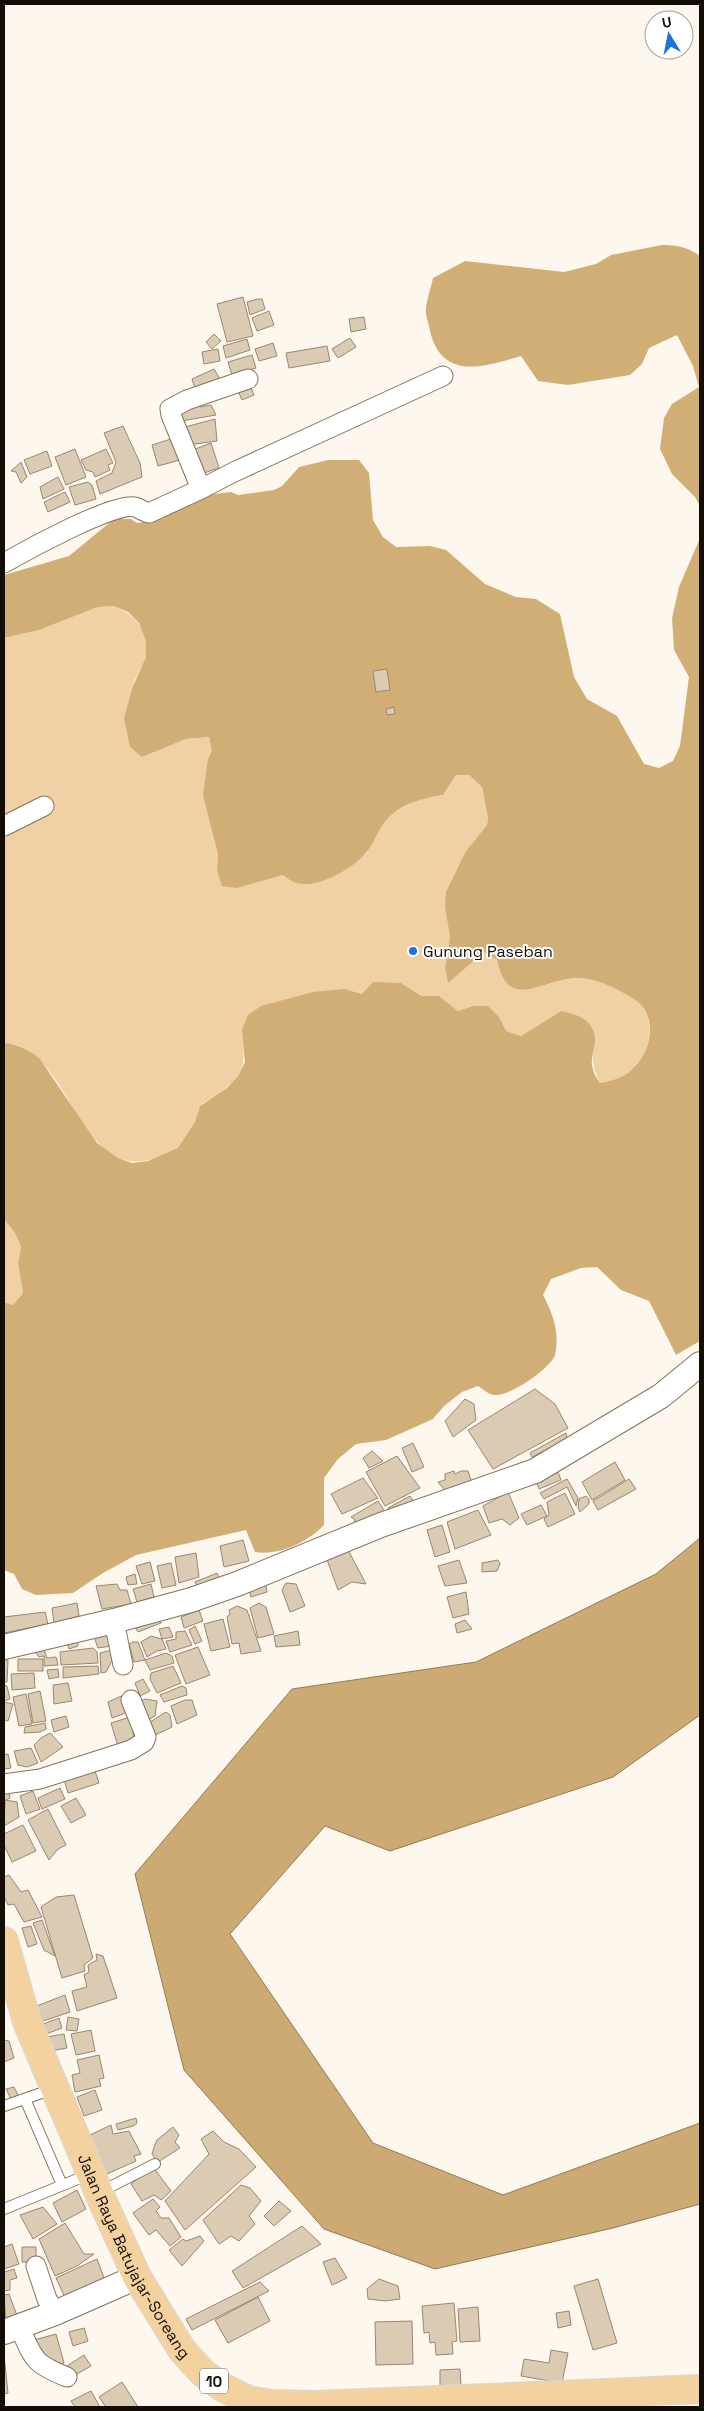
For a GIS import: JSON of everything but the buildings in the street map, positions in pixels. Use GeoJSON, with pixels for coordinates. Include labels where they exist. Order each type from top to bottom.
{"type":"FeatureCollection","features":[{"type":"Feature","properties":{"kind":"highway","name":"Jalan Raya Batujajar-Soreang"},"geometry":{"type":"LineString","coordinates":[[4,1941],[28,2022],[54,2089],[137,2277],[182,2350],[203,2373],[243,2402],[316,2405],[541,2402],[700,2389]]}},
{"type":"Feature","properties":{"kind":"street"},"geometry":{"type":"LineString","coordinates":[[4,563],[50,537],[117,509],[136,507],[149,513],[443,376]]}},
{"type":"Feature","properties":{"kind":"street"},"geometry":{"type":"LineString","coordinates":[[201,489],[170,409],[187,400],[248,379]]}},
{"type":"Feature","properties":{"kind":"street"},"geometry":{"type":"LineString","coordinates":[[4,826],[44,806]]}},
{"type":"Feature","properties":{"kind":"street"},"geometry":{"type":"LineString","coordinates":[[4,1647],[114,1621],[191,1600],[237,1584],[381,1525],[535,1471],[661,1396],[700,1364]]}},
{"type":"Feature","properties":{"kind":"street"},"geometry":{"type":"LineString","coordinates":[[114,1621],[123,1665]]}},
{"type":"Feature","properties":{"kind":"street"},"geometry":{"type":"LineString","coordinates":[[4,1784],[40,1779],[131,1750],[144,1742],[146,1737],[131,1700]]}},
{"type":"Feature","properties":{"kind":"street"},"geometry":{"type":"LineString","coordinates":[[36,2266],[47,2299],[55,2313]]}},
{"type":"Feature","properties":{"kind":"street"},"geometry":{"type":"LineString","coordinates":[[66,2377],[44,2368],[33,2359],[12,2329],[55,2313],[137,2277]]}},
{"type":"Feature","properties":{"kind":"lane"},"geometry":{"type":"LineString","coordinates":[[4,2106],[54,2089]]}},
{"type":"Feature","properties":{"kind":"lane"},"geometry":{"type":"LineString","coordinates":[[25,2099],[62,2185]]}},
{"type":"Feature","properties":{"kind":"lane"},"geometry":{"type":"LineString","coordinates":[[4,2209],[62,2185],[95,2183],[155,2164]]}},
{"type":"Feature","properties":{"kind":"shaded area"},"geometry":{"type":"Polygon","coordinates":[[[662,245],[682,247],[700,256],[700,506],[695,497],[672,474],[660,449],[664,418],[672,404],[699,387],[693,366],[677,335],[649,348],[642,364],[630,375],[568,385],[538,381],[521,356],[479,366],[454,364],[444,358],[436,347],[426,314],[427,300],[433,278],[465,261],[564,272],[596,264],[611,255],[662,245]]]}},
{"type":"Feature","properties":{"kind":"shaded area"},"geometry":{"type":"Polygon","coordinates":[[[328,460],[359,460],[369,473],[373,520],[383,537],[396,547],[430,546],[446,550],[485,584],[516,597],[536,599],[560,614],[574,677],[587,699],[617,716],[644,764],[659,768],[673,761],[680,746],[689,677],[674,650],[672,618],[679,587],[700,538],[700,1341],[676,1355],[649,1301],[621,1290],[597,1267],[581,1268],[551,1279],[543,1295],[550,1309],[556,1331],[555,1355],[552,1361],[529,1381],[510,1391],[493,1395],[478,1386],[462,1392],[444,1406],[433,1419],[386,1440],[356,1444],[338,1459],[324,1478],[324,1525],[310,1537],[283,1550],[264,1553],[255,1552],[246,1530],[136,1555],[103,1573],[73,1593],[36,1595],[22,1589],[14,1574],[4,1570],[4,1302],[13,1305],[23,1293],[18,1263],[21,1247],[15,1233],[4,1219],[4,1043],[23,1048],[40,1059],[97,1143],[118,1158],[132,1163],[148,1161],[178,1148],[195,1122],[200,1106],[227,1088],[238,1076],[245,1062],[242,1030],[248,1015],[261,1006],[313,992],[345,989],[362,994],[373,982],[401,983],[422,996],[439,996],[458,1011],[473,1006],[488,1006],[499,1017],[506,1031],[521,1036],[561,1011],[572,1014],[587,1022],[594,1032],[595,1042],[592,1065],[600,1083],[611,1081],[628,1073],[641,1058],[649,1040],[649,1020],[639,1003],[619,990],[596,981],[574,978],[524,990],[515,989],[508,984],[502,975],[497,960],[484,952],[448,983],[445,968],[450,937],[445,908],[446,892],[466,851],[487,825],[488,818],[482,787],[469,775],[456,775],[443,795],[415,802],[396,811],[382,825],[365,854],[352,866],[334,876],[305,884],[293,882],[283,875],[237,888],[222,886],[217,870],[218,854],[203,795],[208,759],[212,751],[209,737],[186,739],[142,757],[130,747],[124,718],[133,686],[146,657],[146,641],[139,623],[128,612],[114,606],[98,607],[39,630],[4,638],[4,575],[69,556],[114,519],[131,519],[137,523],[154,520],[206,495],[231,492],[238,495],[274,490],[282,486],[299,467],[328,460]]]}},
{"type":"Feature","properties":{"kind":"shaded area"},"geometry":{"type":"Polygon","coordinates":[[[114,606],[134,619],[146,639],[146,656],[133,684],[142,757],[186,739],[209,737],[213,751],[208,759],[218,854],[217,870],[237,888],[283,875],[297,883],[366,854],[381,825],[391,814],[417,800],[443,795],[456,775],[469,775],[482,787],[488,818],[487,825],[466,851],[445,908],[450,937],[445,968],[448,982],[484,952],[497,960],[502,975],[508,984],[515,989],[524,990],[574,978],[591,980],[613,987],[639,1003],[645,1011],[648,1020],[649,1030],[646,1050],[635,1067],[621,1077],[600,1083],[593,1061],[595,1038],[561,1011],[521,1036],[505,1031],[499,1017],[473,1006],[458,1011],[439,996],[423,996],[401,983],[362,994],[345,989],[242,1030],[244,1054],[241,1070],[231,1084],[201,1105],[192,1129],[179,1148],[158,1157],[131,1161],[110,1153],[92,1135],[45,1066],[27,1049],[4,1043],[4,638],[39,630],[98,607],[114,606]]]}},
{"type":"Feature","properties":{"kind":"shaded area"},"geometry":{"type":"Polygon","coordinates":[[[4,1219],[15,1233],[21,1247],[18,1263],[23,1293],[13,1305],[4,1302],[4,1219]]]}},
{"type":"Feature","properties":{"kind":"shaded area"},"geometry":{"type":"Polygon","coordinates":[[[700,1538],[700,1715],[613,1777],[390,1851],[325,1826],[230,1934],[373,2143],[503,2195],[700,2123],[700,2204],[613,2228],[435,2269],[324,2229],[184,2070],[135,1874],[292,1689],[476,1662],[656,1574],[700,1538]]]}},
{"type":"Feature","properties":{"kind":"place","name":"Gunung Paseban"},"geometry":{"type":"Point","coordinates":[413,951]}}]}
